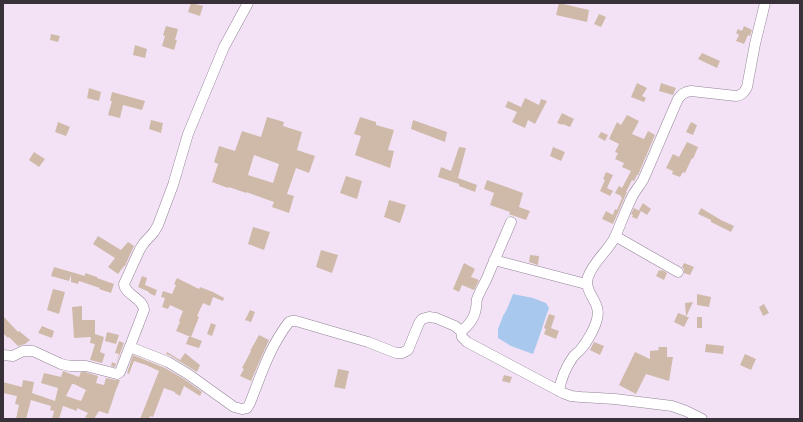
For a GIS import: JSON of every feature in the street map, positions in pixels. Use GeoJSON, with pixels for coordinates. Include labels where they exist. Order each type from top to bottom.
{"type":"FeatureCollection","features":[{"type":"Feature","properties":{"kind":"street"},"geometry":{"type":"LineString","coordinates":[[3,356],[13,356],[23,351],[33,351],[61,364],[70,366],[86,366],[117,374],[120,372],[144,310],[143,304],[125,289],[124,284],[140,249],[158,225],[191,127],[224,47],[248,3]]}},
{"type":"Feature","properties":{"kind":"street"},"geometry":{"type":"LineString","coordinates":[[559,390],[568,365],[584,345],[597,320],[597,307],[586,284],[590,272],[615,236],[633,195],[642,182],[678,99],[682,94],[691,91],[736,96],[741,95],[744,92],[747,87],[765,3]]}},
{"type":"Feature","properties":{"kind":"street"},"geometry":{"type":"LineString","coordinates":[[461,330],[469,324],[474,317],[476,301],[487,280],[511,222]]}},
{"type":"Feature","properties":{"kind":"street"},"geometry":{"type":"LineString","coordinates":[[615,236],[678,272]]}},
{"type":"Feature","properties":{"kind":"street"},"geometry":{"type":"LineString","coordinates":[[494,260],[586,284]]}},
{"type":"Feature","properties":{"kind":"street"},"geometry":{"type":"LineString","coordinates":[[130,347],[168,362],[188,374],[234,407],[242,409],[247,408],[250,403],[275,342],[289,322],[296,320],[349,336],[396,353],[402,353],[408,350],[417,327],[422,319],[428,317],[455,326],[461,330],[462,337],[467,342],[571,396],[615,399],[672,406],[702,419]]}},
{"type":"Feature","properties":{"kind":"water"},"geometry":{"type":"Polygon","coordinates":[[[513,294],[533,298],[546,303],[549,308],[533,354],[511,346],[498,338],[498,329],[513,294]]]}},
{"type":"Feature","properties":{"kind":"building"},"geometry":{"type":"Polygon","coordinates":[[[191,3],[203,6],[200,16],[188,12],[191,3]]]}},
{"type":"Feature","properties":{"kind":"building"},"geometry":{"type":"Polygon","coordinates":[[[559,3],[589,10],[587,22],[556,15],[559,3]]]}},
{"type":"Feature","properties":{"kind":"building"},"geometry":{"type":"Polygon","coordinates":[[[599,14],[606,17],[601,27],[594,24],[599,14]]]}},
{"type":"Feature","properties":{"kind":"building"},"geometry":{"type":"Polygon","coordinates":[[[166,26],[178,29],[174,50],[162,46],[166,26]]]}},
{"type":"Feature","properties":{"kind":"building"},"geometry":{"type":"Polygon","coordinates":[[[744,26],[752,30],[750,36],[748,35],[744,44],[736,41],[739,35],[736,33],[738,29],[742,31],[744,26]]]}},
{"type":"Feature","properties":{"kind":"building"},"geometry":{"type":"Polygon","coordinates":[[[51,34],[60,36],[58,42],[50,40],[51,34]]]}},
{"type":"Feature","properties":{"kind":"building"},"geometry":{"type":"Polygon","coordinates":[[[135,45],[147,49],[145,58],[133,55],[135,45]]]}},
{"type":"Feature","properties":{"kind":"building"},"geometry":{"type":"Polygon","coordinates":[[[702,53],[720,61],[717,68],[698,59],[702,53]]]}},
{"type":"Feature","properties":{"kind":"building"},"geometry":{"type":"Polygon","coordinates":[[[637,83],[647,88],[642,96],[646,98],[644,102],[631,97],[637,83]]]}},
{"type":"Feature","properties":{"kind":"building"},"geometry":{"type":"Polygon","coordinates":[[[661,83],[676,88],[673,95],[659,91],[661,83]]]}},
{"type":"Feature","properties":{"kind":"building"},"geometry":{"type":"Polygon","coordinates":[[[89,88],[101,92],[99,101],[87,98],[89,88]]]}},
{"type":"Feature","properties":{"kind":"building"},"geometry":{"type":"Polygon","coordinates":[[[112,92],[145,101],[142,110],[123,105],[120,118],[108,115],[112,101],[110,101],[112,92]]]}},
{"type":"Feature","properties":{"kind":"building"},"geometry":{"type":"Polygon","coordinates":[[[525,98],[539,105],[541,99],[547,101],[535,124],[528,120],[525,128],[512,122],[517,112],[505,107],[508,101],[521,107],[525,98]]]}},
{"type":"Feature","properties":{"kind":"building"},"geometry":{"type":"Polygon","coordinates":[[[562,113],[574,119],[570,127],[557,123],[562,113]]]}},
{"type":"Feature","properties":{"kind":"building"},"geometry":{"type":"Polygon","coordinates":[[[627,115],[639,121],[632,134],[644,139],[648,131],[655,135],[638,175],[634,181],[632,180],[626,192],[613,224],[602,219],[606,211],[613,215],[615,209],[617,210],[622,198],[615,193],[619,186],[622,188],[631,171],[622,167],[624,163],[615,159],[618,153],[615,152],[619,144],[609,139],[617,122],[621,125],[627,115]]]}},
{"type":"Feature","properties":{"kind":"building"},"geometry":{"type":"Polygon","coordinates":[[[267,117],[284,122],[283,126],[302,132],[297,150],[315,156],[309,173],[296,168],[287,194],[294,196],[289,213],[272,207],[274,202],[212,182],[218,164],[214,162],[219,146],[235,151],[242,131],[261,137],[267,117]],[[254,155],[248,175],[273,183],[279,164],[254,155]]]}},
{"type":"Feature","properties":{"kind":"building"},"geometry":{"type":"Polygon","coordinates":[[[360,117],[376,122],[376,125],[394,130],[388,150],[394,151],[390,168],[355,155],[361,136],[354,134],[360,117]]]}},
{"type":"Feature","properties":{"kind":"building"},"geometry":{"type":"Polygon","coordinates":[[[151,120],[163,123],[161,133],[149,129],[151,120]]]}},
{"type":"Feature","properties":{"kind":"building"},"geometry":{"type":"Polygon","coordinates":[[[413,120],[447,132],[445,142],[411,129],[413,120]]]}},
{"type":"Feature","properties":{"kind":"building"},"geometry":{"type":"Polygon","coordinates":[[[58,122],[70,127],[66,136],[55,132],[58,122]]]}},
{"type":"Feature","properties":{"kind":"building"},"geometry":{"type":"Polygon","coordinates":[[[691,122],[697,125],[693,135],[686,132],[691,122]]]}},
{"type":"Feature","properties":{"kind":"building"},"geometry":{"type":"Polygon","coordinates":[[[601,132],[608,135],[605,141],[598,137],[601,132]]]}},
{"type":"Feature","properties":{"kind":"building"},"geometry":{"type":"Polygon","coordinates":[[[687,142],[698,147],[685,173],[683,172],[680,177],[672,174],[673,171],[666,168],[673,154],[679,157],[687,142]]]}},
{"type":"Feature","properties":{"kind":"building"},"geometry":{"type":"Polygon","coordinates":[[[459,147],[466,148],[458,178],[477,185],[475,192],[459,186],[459,184],[438,177],[441,167],[451,171],[459,147]]]}},
{"type":"Feature","properties":{"kind":"building"},"geometry":{"type":"Polygon","coordinates":[[[553,147],[565,152],[561,161],[550,156],[553,147]]]}},
{"type":"Feature","properties":{"kind":"building"},"geometry":{"type":"Polygon","coordinates":[[[34,152],[45,159],[39,167],[29,160],[34,152]]]}},
{"type":"Feature","properties":{"kind":"building"},"geometry":{"type":"Polygon","coordinates":[[[606,172],[613,175],[607,188],[613,191],[610,196],[600,191],[605,180],[603,179],[606,172]]]}},
{"type":"Feature","properties":{"kind":"building"},"geometry":{"type":"Polygon","coordinates":[[[346,176],[362,181],[357,199],[340,193],[346,176]]]}},
{"type":"Feature","properties":{"kind":"building"},"geometry":{"type":"Polygon","coordinates":[[[487,180],[523,193],[519,207],[530,211],[526,220],[509,214],[510,212],[490,205],[494,193],[484,189],[487,180]]]}},
{"type":"Feature","properties":{"kind":"building"},"geometry":{"type":"Polygon","coordinates":[[[389,200],[406,205],[400,223],[384,217],[389,200]]]}},
{"type":"Feature","properties":{"kind":"building"},"geometry":{"type":"Polygon","coordinates":[[[643,203],[651,209],[647,215],[641,211],[637,219],[632,217],[633,215],[631,214],[634,208],[640,211],[639,210],[643,203]]]}},
{"type":"Feature","properties":{"kind":"building"},"geometry":{"type":"Polygon","coordinates":[[[701,208],[734,226],[731,232],[698,214],[701,208]]]}},
{"type":"Feature","properties":{"kind":"building"},"geometry":{"type":"Polygon","coordinates":[[[253,227],[270,232],[264,250],[248,244],[253,227]]]}},
{"type":"Feature","properties":{"kind":"building"},"geometry":{"type":"Polygon","coordinates":[[[98,236],[121,250],[128,242],[134,246],[125,266],[118,274],[108,267],[115,258],[93,244],[98,236]]]}},
{"type":"Feature","properties":{"kind":"building"},"geometry":{"type":"Polygon","coordinates":[[[321,250],[338,255],[332,273],[316,267],[321,250]]]}},
{"type":"Feature","properties":{"kind":"building"},"geometry":{"type":"Polygon","coordinates":[[[530,255],[539,256],[538,265],[529,262],[530,255]]]}},
{"type":"Feature","properties":{"kind":"building"},"geometry":{"type":"Polygon","coordinates":[[[464,263],[475,269],[471,277],[479,280],[474,290],[462,285],[459,292],[453,289],[464,263]]]}},
{"type":"Feature","properties":{"kind":"building"},"geometry":{"type":"Polygon","coordinates":[[[684,263],[694,267],[690,275],[684,273],[684,269],[682,267],[684,263]]]}},
{"type":"Feature","properties":{"kind":"building"},"geometry":{"type":"Polygon","coordinates":[[[54,267],[85,276],[85,273],[114,284],[111,293],[79,281],[78,284],[71,282],[71,275],[69,281],[51,276],[54,267]]]}},
{"type":"Feature","properties":{"kind":"building"},"geometry":{"type":"Polygon","coordinates":[[[659,270],[667,273],[664,280],[656,276],[659,270]]]}},
{"type":"Feature","properties":{"kind":"building"},"geometry":{"type":"Polygon","coordinates":[[[142,276],[147,278],[145,285],[157,290],[155,296],[138,287],[142,276]]]}},
{"type":"Feature","properties":{"kind":"building"},"geometry":{"type":"Polygon","coordinates":[[[177,278],[199,289],[200,287],[224,298],[223,301],[213,297],[210,306],[203,303],[197,316],[199,317],[191,337],[176,331],[183,311],[170,305],[168,309],[162,307],[165,298],[161,297],[163,291],[172,294],[177,278]]]}},
{"type":"Feature","properties":{"kind":"building"},"geometry":{"type":"Polygon","coordinates":[[[53,289],[65,292],[59,314],[47,310],[53,289]]]}},
{"type":"Feature","properties":{"kind":"building"},"geometry":{"type":"Polygon","coordinates":[[[697,294],[711,297],[709,307],[697,305],[697,294]]]}},
{"type":"Feature","properties":{"kind":"building"},"geometry":{"type":"Polygon","coordinates":[[[693,302],[686,317],[689,317],[684,327],[674,322],[678,313],[686,316],[685,303],[693,302]]]}},
{"type":"Feature","properties":{"kind":"building"},"geometry":{"type":"Polygon","coordinates":[[[764,304],[769,313],[763,316],[759,307],[764,304]]]}},
{"type":"Feature","properties":{"kind":"building"},"geometry":{"type":"Polygon","coordinates":[[[82,306],[82,320],[95,320],[95,334],[104,337],[100,352],[105,354],[102,363],[90,360],[95,344],[90,343],[91,337],[74,338],[72,307],[82,306]]]}},
{"type":"Feature","properties":{"kind":"building"},"geometry":{"type":"Polygon","coordinates":[[[250,310],[255,312],[251,322],[245,320],[250,310]]]}},
{"type":"Feature","properties":{"kind":"building"},"geometry":{"type":"Polygon","coordinates":[[[549,314],[555,316],[551,328],[559,331],[556,339],[544,334],[546,329],[544,328],[549,314]]]}},
{"type":"Feature","properties":{"kind":"building"},"geometry":{"type":"Polygon","coordinates":[[[3,316],[18,332],[19,331],[30,340],[25,344],[18,346],[9,337],[8,338],[3,333],[3,316]]]}},
{"type":"Feature","properties":{"kind":"building"},"geometry":{"type":"Polygon","coordinates":[[[697,317],[702,317],[702,328],[697,328],[697,317]]]}},
{"type":"Feature","properties":{"kind":"building"},"geometry":{"type":"Polygon","coordinates":[[[211,323],[216,325],[212,336],[207,334],[211,323]]]}},
{"type":"Feature","properties":{"kind":"building"},"geometry":{"type":"Polygon","coordinates":[[[42,326],[54,331],[52,338],[38,333],[42,326]]]}},
{"type":"Feature","properties":{"kind":"building"},"geometry":{"type":"Polygon","coordinates":[[[107,332],[119,335],[116,344],[105,341],[107,332]]]}},
{"type":"Feature","properties":{"kind":"building"},"geometry":{"type":"Polygon","coordinates":[[[259,335],[269,340],[251,381],[240,376],[244,369],[242,368],[259,335]]]}},
{"type":"Feature","properties":{"kind":"building"},"geometry":{"type":"Polygon","coordinates":[[[189,336],[202,341],[199,348],[186,344],[189,336]]]}},
{"type":"Feature","properties":{"kind":"building"},"geometry":{"type":"Polygon","coordinates":[[[119,341],[124,343],[115,367],[111,366],[112,362],[116,364],[119,354],[115,353],[119,341]]]}},
{"type":"Feature","properties":{"kind":"building"},"geometry":{"type":"Polygon","coordinates":[[[594,342],[604,346],[600,355],[590,350],[594,342]]]}},
{"type":"Feature","properties":{"kind":"building"},"geometry":{"type":"Polygon","coordinates":[[[706,344],[724,346],[723,354],[705,352],[706,344]]]}},
{"type":"Feature","properties":{"kind":"building"},"geometry":{"type":"Polygon","coordinates":[[[658,347],[667,347],[667,357],[673,357],[669,381],[646,374],[636,394],[619,385],[635,352],[650,359],[650,351],[659,350],[658,347]]]}},
{"type":"Feature","properties":{"kind":"building"},"geometry":{"type":"Polygon","coordinates":[[[167,352],[180,360],[185,353],[200,365],[197,372],[166,354],[167,352]]]}},
{"type":"Feature","properties":{"kind":"building"},"geometry":{"type":"Polygon","coordinates":[[[745,354],[756,359],[751,370],[740,365],[745,354]]]}},
{"type":"Feature","properties":{"kind":"building"},"geometry":{"type":"Polygon","coordinates":[[[133,355],[165,368],[184,379],[202,392],[200,396],[184,386],[180,396],[175,392],[164,388],[153,417],[150,416],[149,419],[140,419],[159,371],[134,361],[129,374],[127,373],[133,355]]]}},
{"type":"Feature","properties":{"kind":"building"},"geometry":{"type":"Polygon","coordinates":[[[338,369],[349,371],[345,389],[334,387],[338,369]]]}},
{"type":"Feature","properties":{"kind":"building"},"geometry":{"type":"Polygon","coordinates":[[[63,371],[79,377],[81,372],[85,372],[98,376],[96,383],[104,385],[106,378],[120,380],[108,414],[99,411],[94,419],[89,419],[85,417],[88,413],[77,408],[77,411],[63,406],[59,419],[52,419],[54,411],[50,410],[51,406],[31,400],[26,419],[16,419],[19,405],[15,404],[17,396],[3,393],[3,382],[22,387],[23,380],[34,382],[32,393],[55,401],[58,388],[41,383],[44,373],[61,377],[63,371]],[[72,384],[66,396],[81,401],[86,390],[72,384]]]}},
{"type":"Feature","properties":{"kind":"building"},"geometry":{"type":"Polygon","coordinates":[[[504,375],[512,377],[510,383],[502,381],[504,375]]]}}]}
